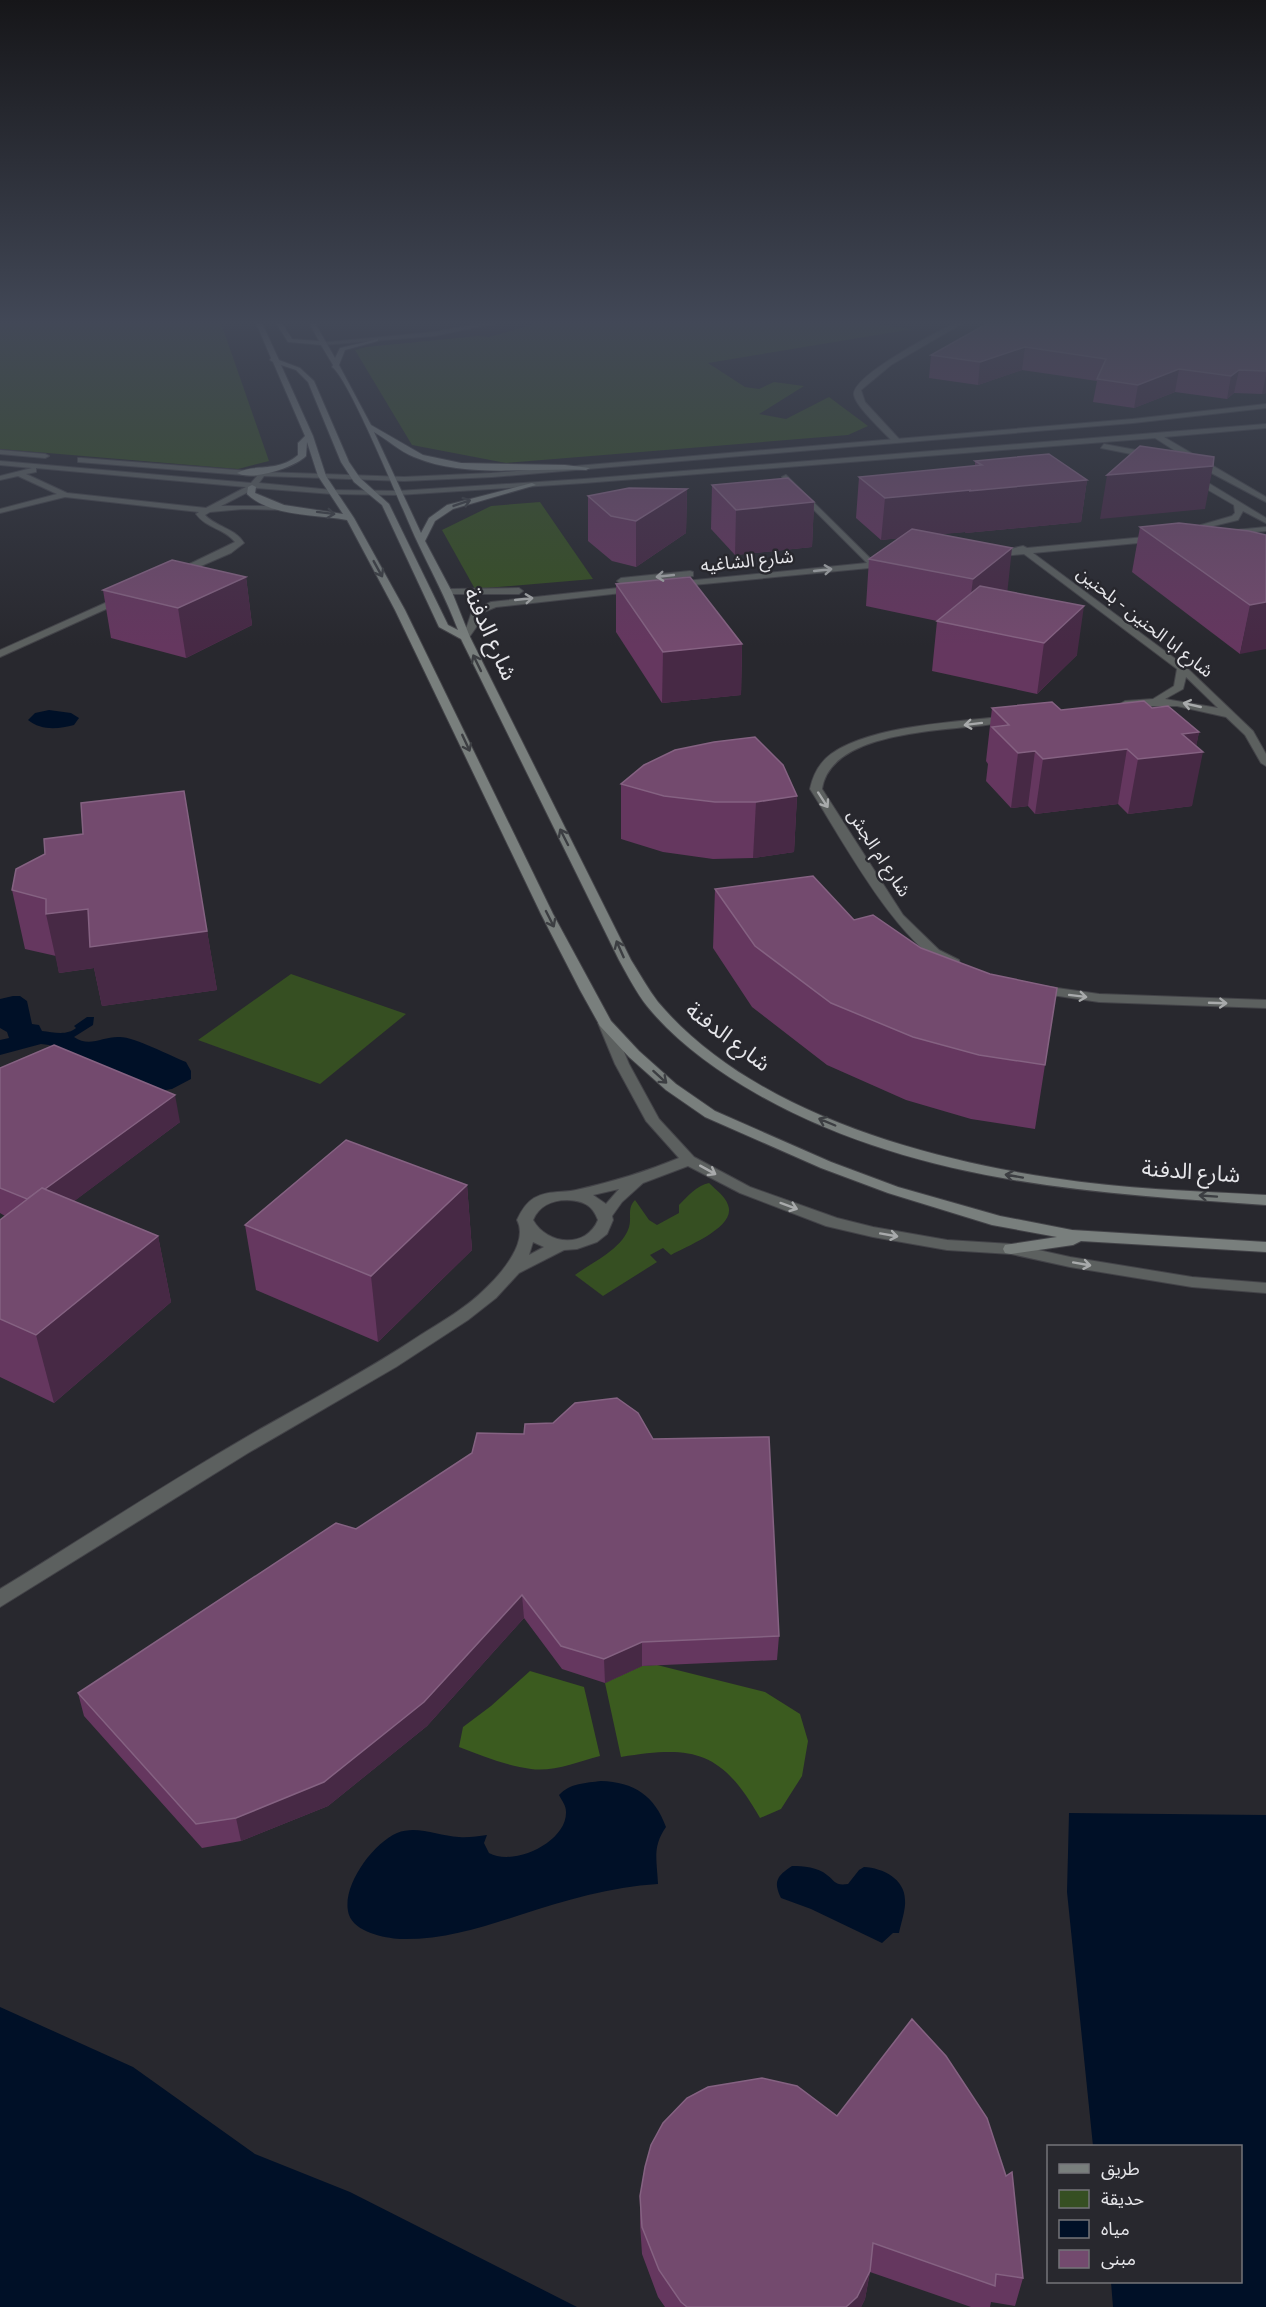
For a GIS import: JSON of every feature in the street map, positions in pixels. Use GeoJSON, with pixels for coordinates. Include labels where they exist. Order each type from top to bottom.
{"type":"FeatureCollection","features":[{"type":"Feature","properties":{"kind":"main road"},"geometry":{"type":"LineString","coordinates":[[306,431],[322,476],[350,518],[400,610],[547,914],[605,1023],[634,1054],[671,1087],[710,1114],[769,1141],[893,1190],[998,1221],[1072,1235],[1266,1247]]}},
{"type":"Feature","properties":{"kind":"main road"},"geometry":{"type":"LineString","coordinates":[[332,431],[345,462],[355,477],[386,504],[444,627],[465,638]]}},
{"type":"Feature","properties":{"kind":"main road","name":"شارع الدفنة"},"geometry":{"type":"LineString","coordinates":[[370,431],[447,592],[465,638],[641,989],[674,1027],[719,1064],[777,1099],[846,1131],[895,1147],[967,1167],[1022,1178],[1101,1188],[1266,1200]]}},
{"type":"Feature","properties":{"kind":"main road"},"geometry":{"type":"LineString","coordinates":[[377,431],[404,449],[440,462],[479,466],[539,465],[586,468]]}},
{"type":"Feature","properties":{"kind":"main road"},"geometry":{"type":"LineString","coordinates":[[241,473],[266,470],[294,462],[302,456],[302,443],[309,436]]}},
{"type":"Feature","properties":{"kind":"main road"},"geometry":{"type":"LineString","coordinates":[[421,541],[432,520],[450,507],[532,485]]}},
{"type":"Feature","properties":{"kind":"main road"},"geometry":{"type":"LineString","coordinates":[[252,487],[251,494],[256,499],[288,508],[350,518]]}},
{"type":"Feature","properties":{"kind":"main road"},"geometry":{"type":"LineString","coordinates":[[1011,1249],[1095,1237]]}},
{"type":"Feature","properties":{"kind":"street"},"geometry":{"type":"LineString","coordinates":[[841,445],[870,437],[880,431]]}},
{"type":"Feature","properties":{"kind":"street"},"geometry":{"type":"LineString","coordinates":[[886,431],[896,440]]}},
{"type":"Feature","properties":{"kind":"street"},"geometry":{"type":"LineString","coordinates":[[68,458],[262,474],[392,479],[471,477],[1013,431]]}},
{"type":"Feature","properties":{"kind":"street"},"geometry":{"type":"LineString","coordinates":[[1127,438],[1126,434],[1133,431]]}},
{"type":"Feature","properties":{"kind":"street"},"geometry":{"type":"LineString","coordinates":[[1148,431],[1266,500]]}},
{"type":"Feature","properties":{"kind":"street"},"geometry":{"type":"LineString","coordinates":[[0,469],[45,467],[252,487],[398,493],[532,485],[1218,431]]}},
{"type":"Feature","properties":{"kind":"street"},"geometry":{"type":"LineString","coordinates":[[1205,466],[1198,446],[1206,438],[1235,431]]}},
{"type":"Feature","properties":{"kind":"street"},"geometry":{"type":"LineString","coordinates":[[1046,445],[1114,447],[1162,462],[1127,438]]}},
{"type":"Feature","properties":{"kind":"street"},"geometry":{"type":"LineString","coordinates":[[0,452],[58,458]]}},
{"type":"Feature","properties":{"kind":"street"},"geometry":{"type":"LineString","coordinates":[[0,478],[49,457]]}},
{"type":"Feature","properties":{"kind":"street"},"geometry":{"type":"LineString","coordinates":[[45,467],[77,459]]}},
{"type":"Feature","properties":{"kind":"street"},"geometry":{"type":"LineString","coordinates":[[0,463],[18,469],[65,495]]}},
{"type":"Feature","properties":{"kind":"street"},"geometry":{"type":"LineString","coordinates":[[1182,471],[1266,522]]}},
{"type":"Feature","properties":{"kind":"street"},"geometry":{"type":"LineString","coordinates":[[164,580],[228,551],[240,543],[236,536],[207,524],[200,514],[252,487],[262,474]]}},
{"type":"Feature","properties":{"kind":"street"},"geometry":{"type":"LineString","coordinates":[[786,477],[873,566]]}},
{"type":"Feature","properties":{"kind":"street"},"geometry":{"type":"LineString","coordinates":[[1200,482],[1222,488],[1266,511]]}},
{"type":"Feature","properties":{"kind":"street"},"geometry":{"type":"LineString","coordinates":[[0,511],[65,495],[207,510],[288,508]]}},
{"type":"Feature","properties":{"kind":"street"},"geometry":{"type":"LineString","coordinates":[[1238,505],[1239,513],[1235,518],[1194,532],[1266,538]]}},
{"type":"Feature","properties":{"kind":"street"},"geometry":{"type":"LineString","coordinates":[[1204,527],[1266,522]]}},
{"type":"Feature","properties":{"kind":"street"},"geometry":{"type":"LineString","coordinates":[[1219,533],[1266,529]]}},
{"type":"Feature","properties":{"kind":"street"},"geometry":{"type":"LineString","coordinates":[[981,555],[1159,535],[991,545]]}},
{"type":"Feature","properties":{"kind":"street","name":"شارع ابا الحنين - بلحنين"},"geometry":{"type":"LineString","coordinates":[[1016,543],[1182,668],[1249,733],[1266,763]]}},
{"type":"Feature","properties":{"kind":"street"},"geometry":{"type":"LineString","coordinates":[[851,557],[886,554]]}},
{"type":"Feature","properties":{"kind":"street","name":"شارع الشاغيه"},"geometry":{"type":"LineString","coordinates":[[564,586],[818,561]]}},
{"type":"Feature","properties":{"kind":"street","name":"شارع الشاغيه"},"geometry":{"type":"LineString","coordinates":[[465,638],[472,626],[475,613],[485,606],[503,602],[894,563]]}},
{"type":"Feature","properties":{"kind":"street"},"geometry":{"type":"LineString","coordinates":[[447,592],[531,590]]}},
{"type":"Feature","properties":{"kind":"street"},"geometry":{"type":"LineString","coordinates":[[0,654],[132,594]]}},
{"type":"Feature","properties":{"kind":"street"},"geometry":{"type":"LineString","coordinates":[[1156,700],[1179,687],[1182,668]]}},
{"type":"Feature","properties":{"kind":"street"},"geometry":{"type":"LineString","coordinates":[[1109,706],[1156,700],[1228,714]]}},
{"type":"Feature","properties":{"kind":"street","name":"شارع ام الجش"},"geometry":{"type":"LineString","coordinates":[[961,968],[934,953],[898,917],[816,789],[823,768],[835,756],[855,745],[881,737],[1017,718]]}},
{"type":"Feature","properties":{"kind":"street"},"geometry":{"type":"LineString","coordinates":[[1027,986],[1099,998],[1266,1004]]}},
{"type":"Feature","properties":{"kind":"street"},"geometry":{"type":"LineString","coordinates":[[605,1023],[622,1064],[653,1121],[689,1160],[745,1190],[832,1222],[873,1232],[947,1245],[1011,1249],[1146,1275],[1266,1288]]}},
{"type":"Feature","properties":{"kind":"street"},"geometry":{"type":"LineString","coordinates":[[0,1599],[243,1448],[390,1363],[462,1316],[490,1294],[512,1271],[524,1250],[527,1229],[525,1220],[528,1211],[536,1203],[548,1197],[572,1195],[641,1179],[689,1160]]}},
{"type":"Feature","properties":{"kind":"street"},"geometry":{"type":"LineString","coordinates":[[605,1215],[617,1199],[641,1179]]}},
{"type":"Feature","properties":{"kind":"street"},"geometry":{"type":"LineString","coordinates":[[527,1229],[537,1238],[561,1245],[582,1243],[598,1234],[606,1221],[605,1215],[594,1201],[572,1195]]}},
{"type":"Feature","properties":{"kind":"street"},"geometry":{"type":"LineString","coordinates":[[512,1271],[561,1245]]}},
{"type":"Feature","properties":{"kind":"green space"},"geometry":{"type":"Polygon","coordinates":[[[0,431],[258,431],[269,461],[238,469],[0,449],[0,431]]]}},
{"type":"Feature","properties":{"kind":"green space"},"geometry":{"type":"Polygon","coordinates":[[[403,431],[858,431],[848,435],[506,463],[412,445],[403,431]]]}},
{"type":"Feature","properties":{"kind":"green space"},"geometry":{"type":"Polygon","coordinates":[[[540,502],[593,579],[475,589],[442,530],[491,506],[540,502]]]}},
{"type":"Feature","properties":{"kind":"green space"},"geometry":{"type":"Polygon","coordinates":[[[291,974],[406,1014],[320,1084],[198,1040],[291,974]]]}},
{"type":"Feature","properties":{"kind":"green space"},"geometry":{"type":"Polygon","coordinates":[[[709,1183],[725,1199],[729,1213],[725,1221],[709,1235],[671,1255],[663,1248],[650,1255],[657,1262],[603,1296],[575,1275],[619,1244],[628,1230],[631,1207],[635,1200],[649,1220],[657,1225],[679,1213],[679,1205],[685,1198],[696,1189],[709,1183]]]}},
{"type":"Feature","properties":{"kind":"green space"},"geometry":{"type":"Polygon","coordinates":[[[657,1665],[765,1692],[800,1714],[808,1741],[802,1776],[781,1809],[760,1818],[733,1779],[719,1766],[704,1758],[687,1753],[668,1752],[621,1757],[605,1683],[642,1666],[657,1665]]]}},
{"type":"Feature","properties":{"kind":"green space"},"geometry":{"type":"Polygon","coordinates":[[[530,1671],[584,1687],[600,1756],[566,1766],[539,1770],[504,1763],[459,1747],[463,1727],[491,1706],[530,1671]]]}},
{"type":"Feature","properties":{"kind":"water"},"geometry":{"type":"Polygon","coordinates":[[[49,710],[71,713],[79,718],[74,725],[56,728],[39,726],[28,720],[35,713],[49,710]]]}},
{"type":"Feature","properties":{"kind":"water"},"geometry":{"type":"Polygon","coordinates":[[[20,996],[27,1001],[32,1024],[39,1025],[42,1031],[68,1032],[76,1028],[74,1026],[87,1017],[94,1017],[93,1025],[74,1037],[86,1042],[114,1037],[134,1040],[186,1062],[191,1071],[191,1079],[172,1089],[160,1091],[49,1045],[41,1044],[0,1055],[0,1040],[9,1038],[7,1032],[0,1028],[0,999],[20,996]]]}},
{"type":"Feature","properties":{"kind":"water"},"geometry":{"type":"Polygon","coordinates":[[[601,1781],[624,1784],[642,1793],[656,1807],[661,1816],[666,1827],[657,1847],[658,1884],[588,1895],[476,1929],[416,1939],[378,1935],[364,1930],[352,1921],[347,1904],[349,1892],[360,1868],[378,1847],[397,1833],[420,1830],[462,1837],[487,1835],[484,1843],[489,1853],[512,1857],[525,1854],[549,1842],[558,1833],[564,1823],[566,1812],[559,1795],[563,1791],[584,1783],[601,1781]]]}},
{"type":"Feature","properties":{"kind":"water"},"geometry":{"type":"Polygon","coordinates":[[[1069,1813],[1266,1815],[1266,2307],[1113,2307],[1111,2283],[1242,2283],[1242,2145],[1093,2145],[1067,1892],[1069,1813]]]}},
{"type":"Feature","properties":{"kind":"water"},"geometry":{"type":"Polygon","coordinates":[[[792,1866],[819,1870],[840,1884],[848,1884],[864,1867],[892,1876],[901,1886],[905,1900],[899,1933],[893,1933],[882,1943],[811,1909],[781,1898],[777,1887],[778,1879],[792,1866]]]}},
{"type":"Feature","properties":{"kind":"water"},"geometry":{"type":"Polygon","coordinates":[[[0,2007],[133,2067],[255,2154],[350,2192],[577,2307],[0,2307],[0,2007]]]}},
{"type":"Feature","properties":{"kind":"building"},"geometry":{"type":"Polygon","coordinates":[[[1140,446],[1214,457],[1213,466],[1107,475],[1140,446]]]}},
{"type":"Feature","properties":{"kind":"building"},"geometry":{"type":"Polygon","coordinates":[[[1049,454],[1087,480],[885,498],[859,477],[982,465],[975,461],[1049,454]]]}},
{"type":"Feature","properties":{"kind":"building"},"geometry":{"type":"Polygon","coordinates":[[[788,478],[814,502],[736,510],[712,485],[788,478]]]}},
{"type":"Feature","properties":{"kind":"building"},"geometry":{"type":"Polygon","coordinates":[[[629,488],[687,489],[636,521],[611,516],[588,496],[629,488]]]}},
{"type":"Feature","properties":{"kind":"building"},"geometry":{"type":"Polygon","coordinates":[[[1179,523],[1266,535],[1266,602],[1250,605],[1140,527],[1179,523]]]}},
{"type":"Feature","properties":{"kind":"building"},"geometry":{"type":"Polygon","coordinates":[[[912,529],[1012,548],[973,579],[869,559],[912,529]]]}},
{"type":"Feature","properties":{"kind":"building"},"geometry":{"type":"Polygon","coordinates":[[[172,560],[246,577],[178,608],[103,590],[172,560]]]}},
{"type":"Feature","properties":{"kind":"building"},"geometry":{"type":"Polygon","coordinates":[[[690,577],[742,644],[663,652],[616,584],[690,577]]]}},
{"type":"Feature","properties":{"kind":"building"},"geometry":{"type":"Polygon","coordinates":[[[980,586],[1084,606],[1044,643],[937,621],[980,586]]]}},
{"type":"Feature","properties":{"kind":"building"},"geometry":{"type":"Polygon","coordinates":[[[1144,701],[1152,708],[1168,706],[1199,732],[1182,734],[1203,752],[1138,759],[1127,749],[1043,759],[1035,751],[1018,753],[992,727],[1009,725],[992,708],[1052,702],[1061,710],[1144,701]]]}},
{"type":"Feature","properties":{"kind":"building"},"geometry":{"type":"Polygon","coordinates":[[[755,737],[783,765],[797,796],[756,802],[715,802],[664,796],[621,784],[644,765],[675,750],[755,737]]]}},
{"type":"Feature","properties":{"kind":"building"},"geometry":{"type":"Polygon","coordinates":[[[184,791],[207,931],[90,947],[88,909],[46,914],[46,899],[12,890],[16,869],[45,854],[44,839],[83,834],[81,803],[184,791]]]}},
{"type":"Feature","properties":{"kind":"building"},"geometry":{"type":"Polygon","coordinates":[[[813,876],[854,920],[873,915],[921,948],[990,974],[1057,988],[1045,1065],[979,1055],[913,1037],[831,1003],[755,946],[715,889],[813,876]]]}},
{"type":"Feature","properties":{"kind":"building"},"geometry":{"type":"Polygon","coordinates":[[[54,1045],[175,1095],[45,1189],[42,1188],[27,1199],[0,1188],[0,1068],[54,1045]]]}},
{"type":"Feature","properties":{"kind":"building"},"geometry":{"type":"Polygon","coordinates":[[[346,1140],[467,1185],[371,1276],[245,1225],[346,1140]]]}},
{"type":"Feature","properties":{"kind":"building"},"geometry":{"type":"Polygon","coordinates":[[[42,1188],[158,1236],[36,1335],[0,1319],[0,1220],[42,1188]]]}},
{"type":"Feature","properties":{"kind":"building"},"geometry":{"type":"Polygon","coordinates":[[[617,1398],[638,1413],[653,1439],[769,1437],[779,1636],[642,1642],[604,1659],[561,1646],[522,1595],[424,1702],[324,1782],[236,1818],[196,1824],[78,1693],[336,1523],[356,1529],[472,1453],[477,1433],[524,1434],[525,1424],[553,1423],[575,1403],[617,1398]]]}},
{"type":"Feature","properties":{"kind":"building"},"geometry":{"type":"Polygon","coordinates":[[[912,2019],[946,2056],[987,2118],[1006,2176],[1012,2172],[1023,2278],[996,2274],[995,2286],[873,2243],[870,2271],[857,2297],[846,2307],[687,2307],[659,2270],[642,2227],[640,2196],[645,2167],[651,2145],[663,2123],[687,2098],[708,2087],[762,2078],[797,2086],[837,2116],[912,2019]]]}}]}
